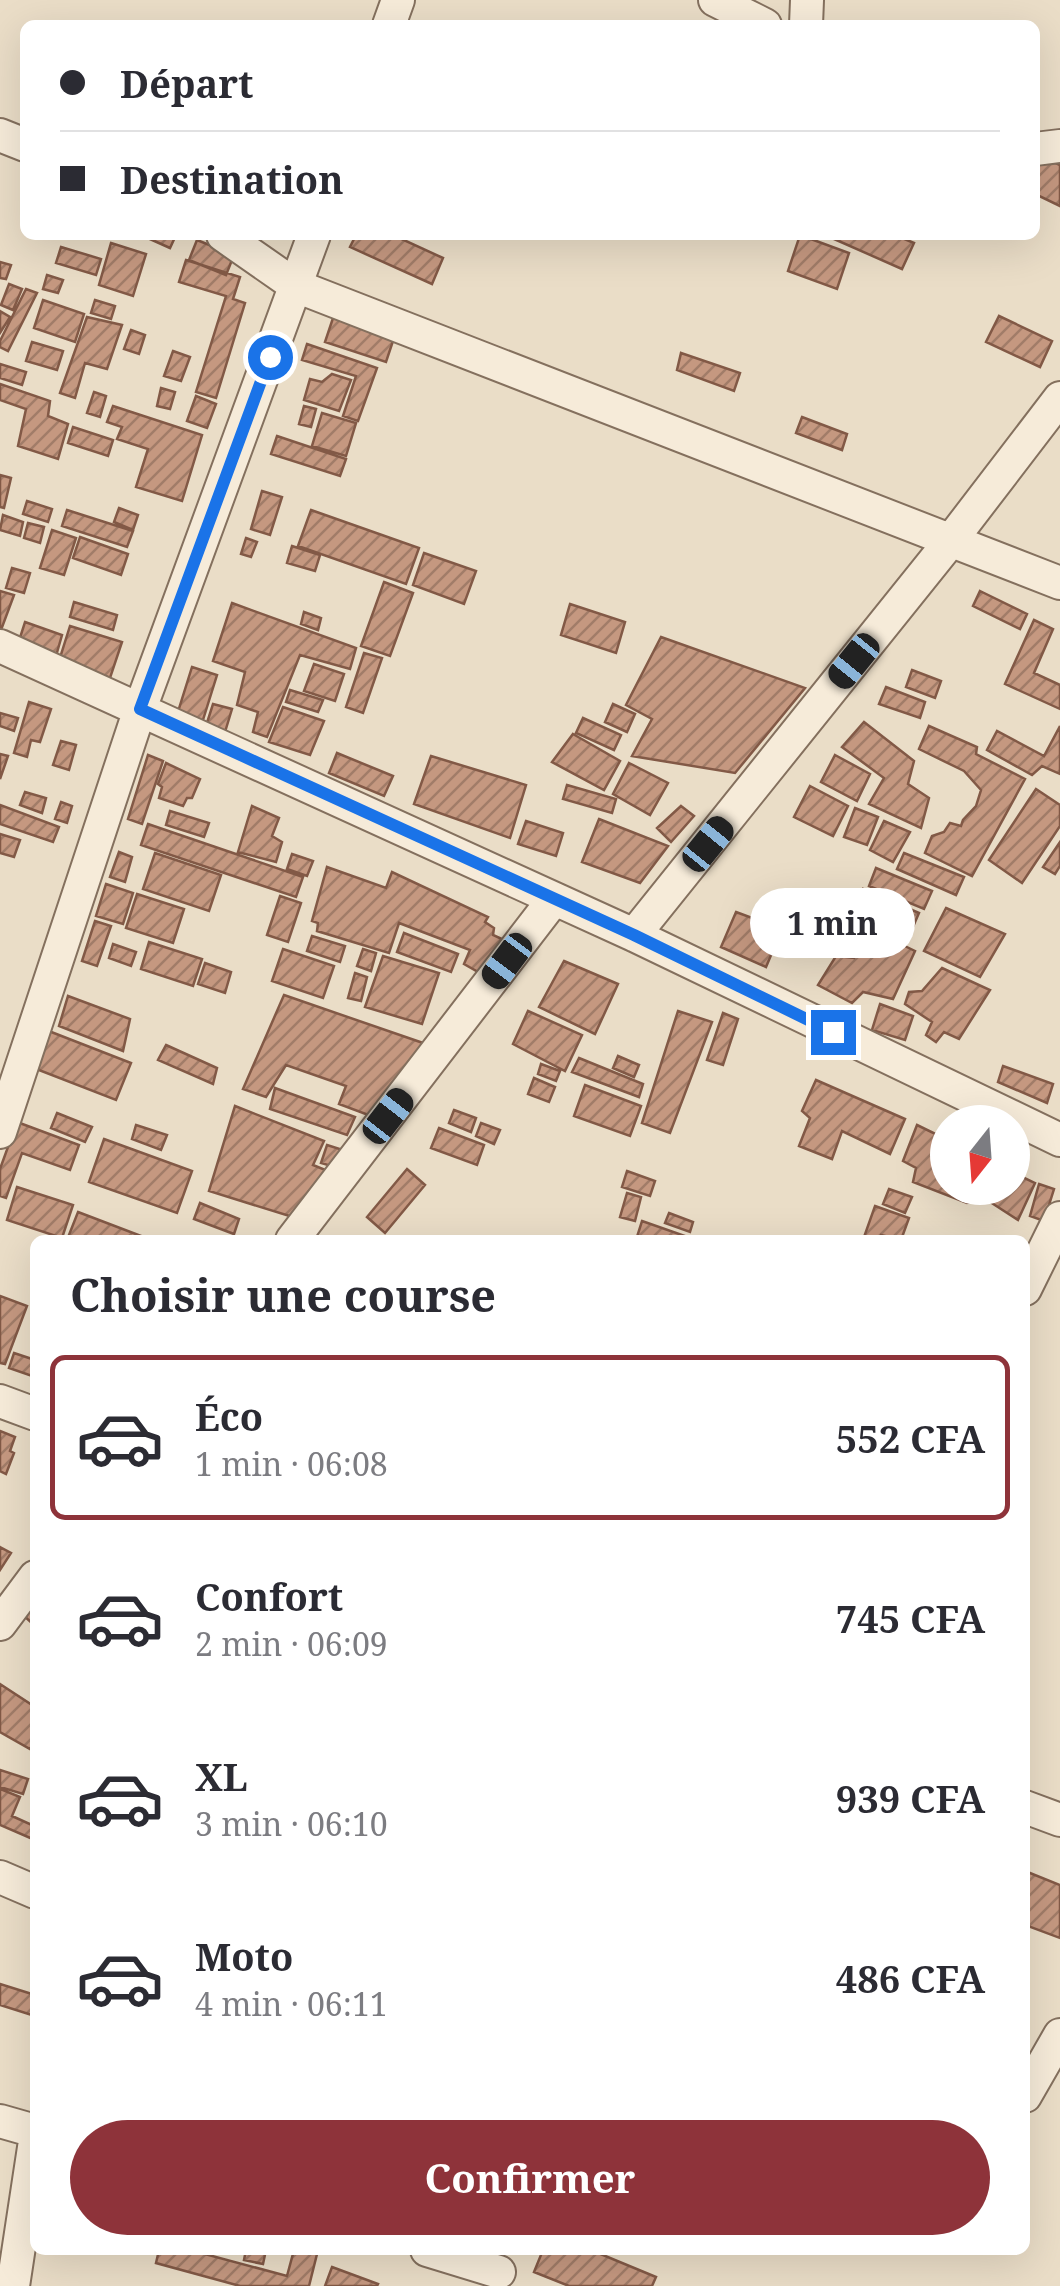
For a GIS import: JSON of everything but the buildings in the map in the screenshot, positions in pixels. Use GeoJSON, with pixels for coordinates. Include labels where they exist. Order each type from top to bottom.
{"type":"FeatureCollection","features":[{"type":"Feature","properties":{"kind":"street"},"geometry":{"type":"LineString","coordinates":[[715,0],[756,20]]}},
{"type":"Feature","properties":{"kind":"street"},"geometry":{"type":"LineString","coordinates":[[231,240],[296,286],[1060,583]]}},
{"type":"Feature","properties":{"kind":"street"},"geometry":{"type":"LineString","coordinates":[[0,1132],[140,709],[312,240]]}},
{"type":"Feature","properties":{"kind":"street"},"geometry":{"type":"LineString","coordinates":[[634,935],[952,539],[1060,398]]}},
{"type":"Feature","properties":{"kind":"street"},"geometry":{"type":"LineString","coordinates":[[0,646],[634,935],[1060,1140]]}},
{"type":"Feature","properties":{"kind":"street"},"geometry":{"type":"LineString","coordinates":[[296,1235],[554,899]]}},
{"type":"Feature","properties":{"kind":"street"},"geometry":{"type":"LineString","coordinates":[[1030,1279],[1060,1218]]}},
{"type":"Feature","properties":{"kind":"street"},"geometry":{"type":"LineString","coordinates":[[0,1401],[30,1412]]}},
{"type":"Feature","properties":{"kind":"street"},"geometry":{"type":"LineString","coordinates":[[0,1624],[30,1584]]}},
{"type":"Feature","properties":{"kind":"street"},"geometry":{"type":"LineString","coordinates":[[1030,1809],[1060,1820]]}},
{"type":"Feature","properties":{"kind":"street"},"geometry":{"type":"LineString","coordinates":[[0,1877],[30,1890]]}},
{"type":"Feature","properties":{"kind":"street"},"geometry":{"type":"LineString","coordinates":[[1030,2087],[1060,2035]]}},
{"type":"Feature","properties":{"kind":"street"},"geometry":{"type":"LineString","coordinates":[[0,2122],[30,2131]]}},
{"type":"Feature","properties":{"kind":"street"},"geometry":{"type":"LineString","coordinates":[[14,2286],[30,2176]]}},
{"type":"Feature","properties":{"kind":"street"},"geometry":{"type":"LineString","coordinates":[[446,2255],[501,2269]]}},
{"type":"Feature","properties":{"kind":"route"},"geometry":{"type":"LineString","coordinates":[[270,357],[140,709],[634,935],[833,1032]]}}]}
